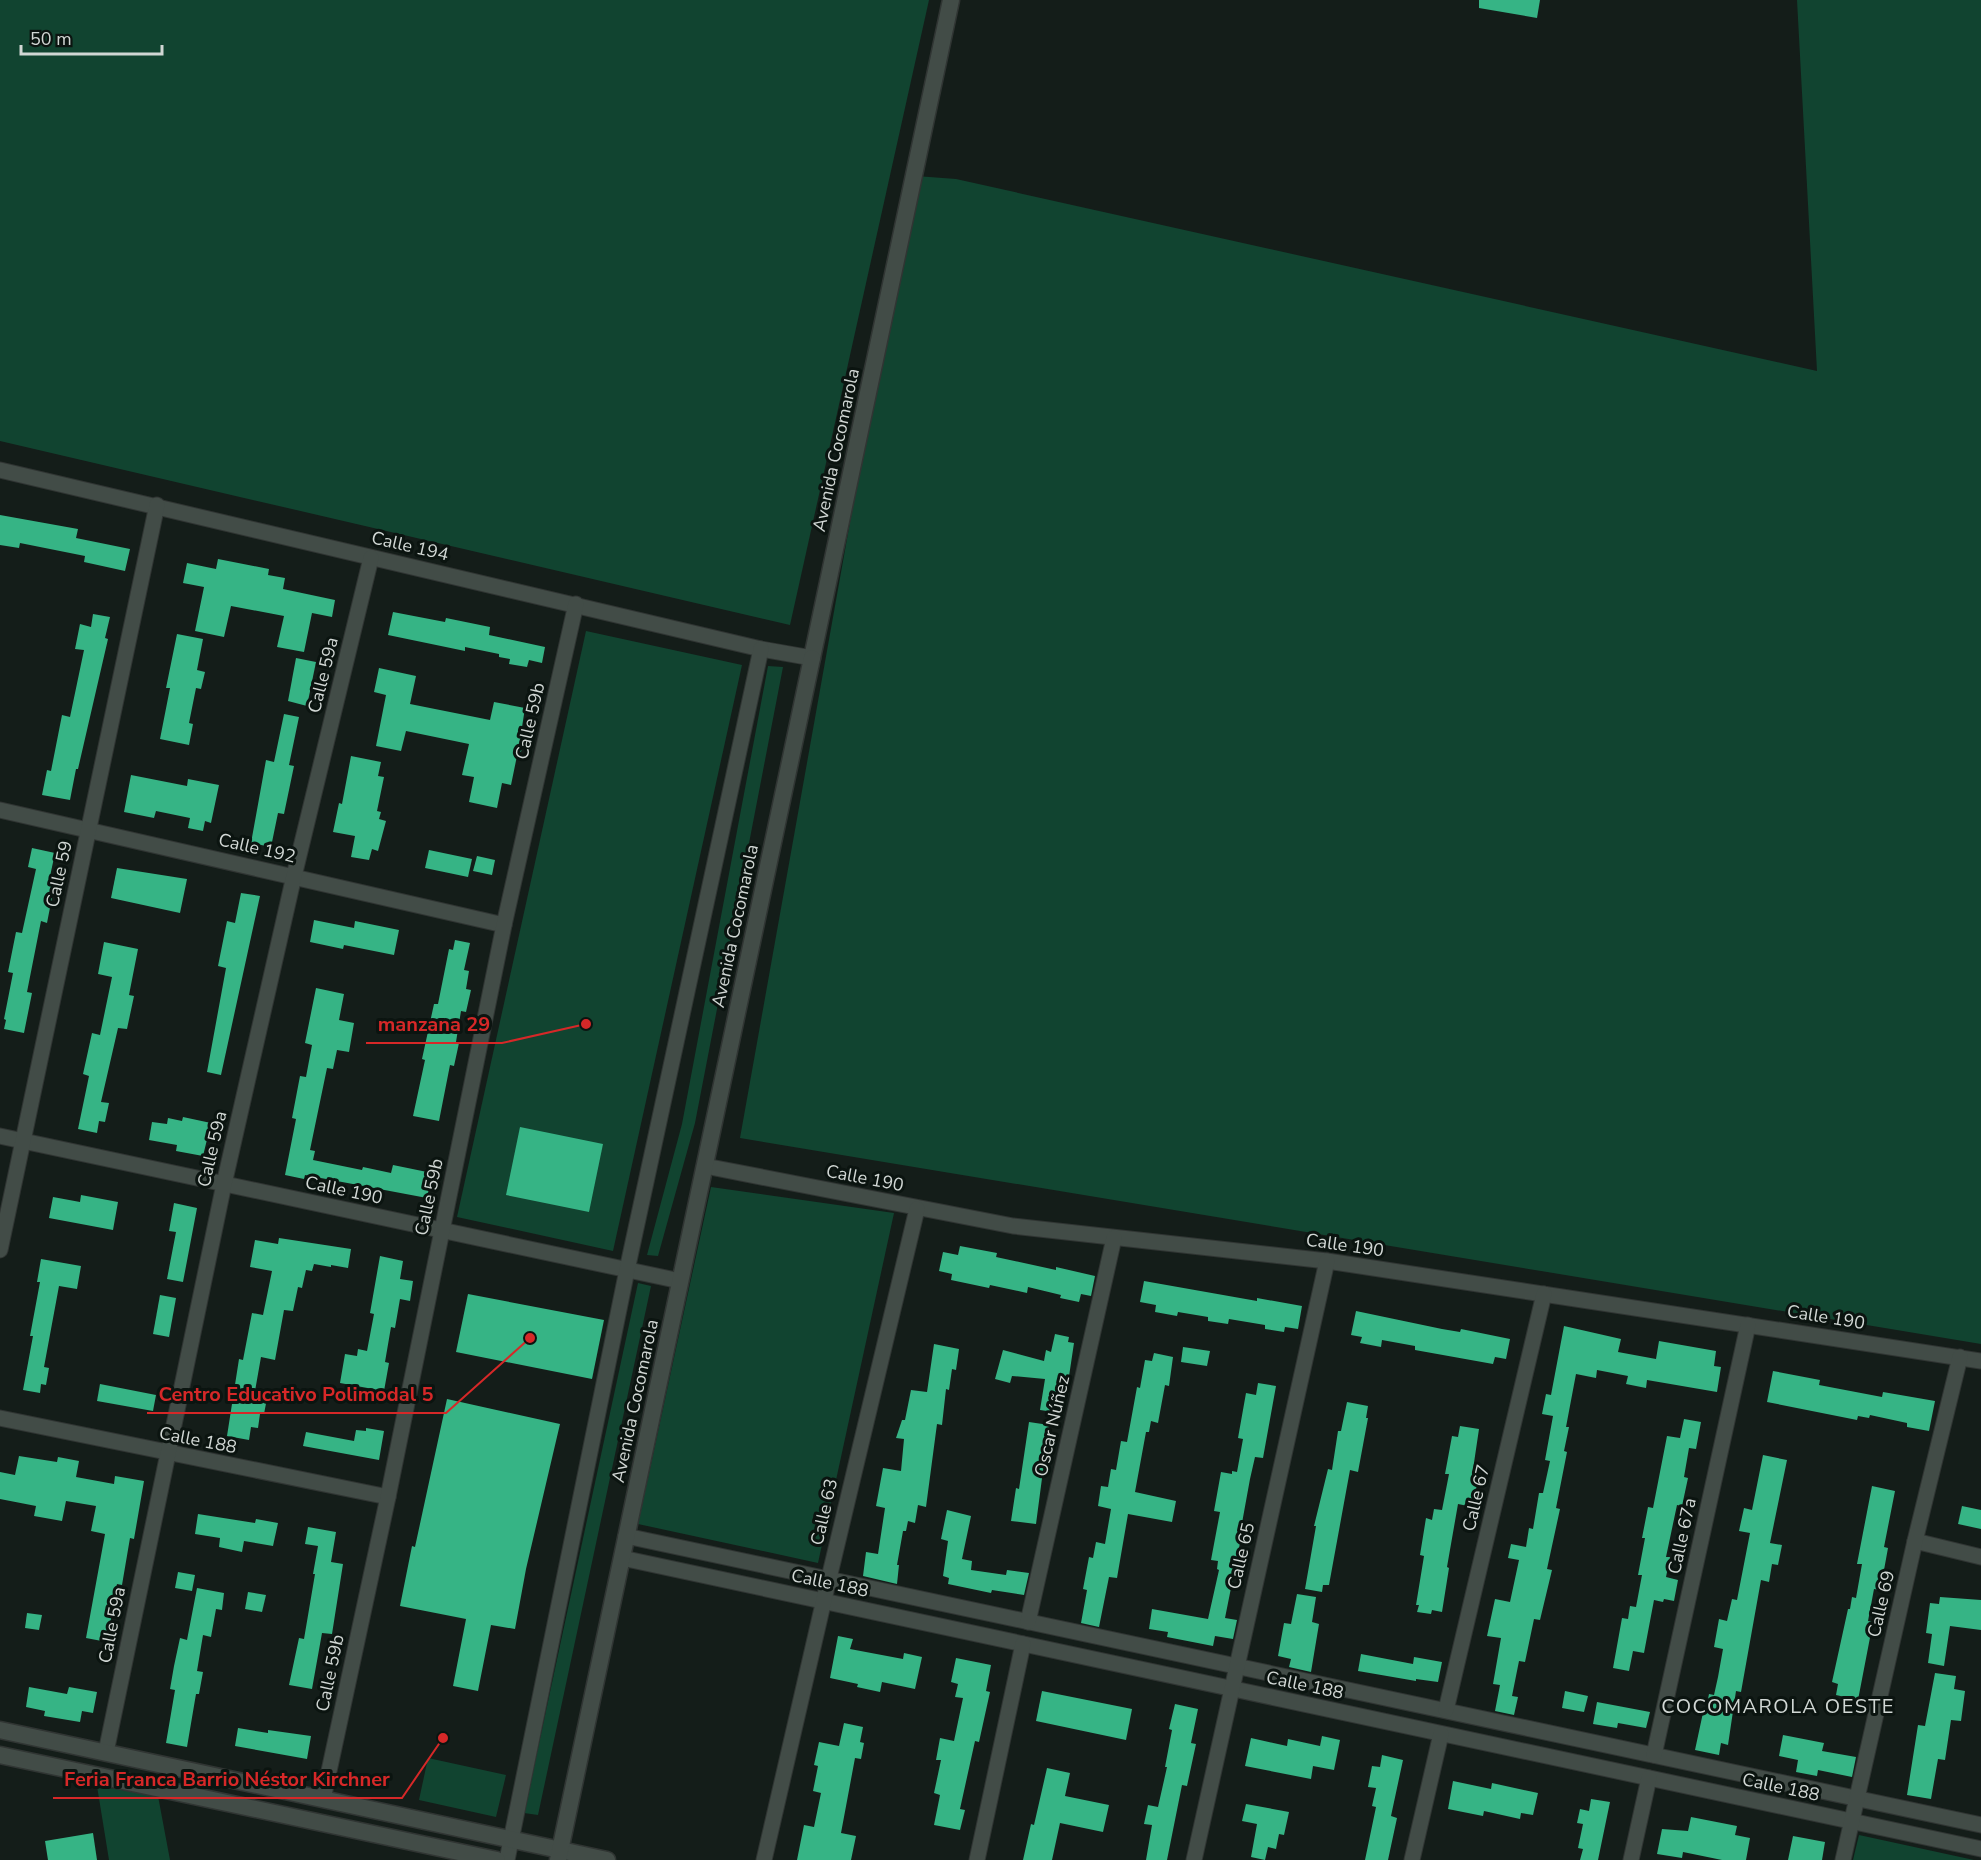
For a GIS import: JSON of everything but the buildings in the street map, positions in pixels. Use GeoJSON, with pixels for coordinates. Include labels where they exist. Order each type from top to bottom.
{"type":"FeatureCollection","features":[{"type":"Feature","properties":{"kind":"main road","name":"Avenida Cocomarola"},"geometry":{"type":"LineString","coordinates":[[559,1854],[951,0]]}},
{"type":"Feature","properties":{"kind":"main road"},"geometry":{"type":"LineString","coordinates":[[0,1730],[512,1838],[559,1854],[608,1860]]}},
{"type":"Feature","properties":{"kind":"main road"},"geometry":{"type":"LineString","coordinates":[[0,1755],[497,1860]]}},
{"type":"Feature","properties":{"kind":"street","name":"Calle 194"},"geometry":{"type":"LineString","coordinates":[[0,470],[761,649],[812,658]]}},
{"type":"Feature","properties":{"kind":"street","name":"Calle 59"},"geometry":{"type":"LineString","coordinates":[[0,1250],[157,506]]}},
{"type":"Feature","properties":{"kind":"street","name":"Calle 59a"},"geometry":{"type":"LineString","coordinates":[[106,1752],[224,1184],[294,876],[371,558]]}},
{"type":"Feature","properties":{"kind":"street","name":"Calle 59b"},"geometry":{"type":"LineString","coordinates":[[323,1798],[388,1497],[504,925],[576,604]]}},
{"type":"Feature","properties":{"kind":"street"},"geometry":{"type":"LineString","coordinates":[[507,1860],[627,1270],[761,649]]}},
{"type":"Feature","properties":{"kind":"street","name":"Calle 192"},"geometry":{"type":"LineString","coordinates":[[0,810],[504,925]]}},
{"type":"Feature","properties":{"kind":"street","name":"Calle 190"},"geometry":{"type":"LineString","coordinates":[[0,1136],[680,1281]]}},
{"type":"Feature","properties":{"kind":"street","name":"Calle 190"},"geometry":{"type":"LineString","coordinates":[[705,1166],[1013,1226],[1327,1261],[1981,1361]]}},
{"type":"Feature","properties":{"kind":"street","name":"Calle 63"},"geometry":{"type":"LineString","coordinates":[[765,1860],[917,1209]]}},
{"type":"Feature","properties":{"kind":"street","name":"Oscar Núñez"},"geometry":{"type":"LineString","coordinates":[[1028,1622],[1114,1238]]}},
{"type":"Feature","properties":{"kind":"street","name":"Calle 65"},"geometry":{"type":"LineString","coordinates":[[1194,1860],[1327,1261]]}},
{"type":"Feature","properties":{"kind":"street","name":"Calle 67"},"geometry":{"type":"LineString","coordinates":[[1446,1710],[1544,1294]]}},
{"type":"Feature","properties":{"kind":"street","name":"Calle 67a"},"geometry":{"type":"LineString","coordinates":[[1654,1755],[1748,1325]]}},
{"type":"Feature","properties":{"kind":"street","name":"Calle 69"},"geometry":{"type":"LineString","coordinates":[[1843,1860],[1915,1541],[1960,1357]]}},
{"type":"Feature","properties":{"kind":"street","name":"Calle 188"},"geometry":{"type":"LineString","coordinates":[[0,1418],[388,1497]]}},
{"type":"Feature","properties":{"kind":"street","name":"Calle 188"},"geometry":{"type":"LineString","coordinates":[[626,1536],[1981,1825]]}},
{"type":"Feature","properties":{"kind":"street"},"geometry":{"type":"LineString","coordinates":[[1915,1541],[1981,1557]]}},
{"type":"Feature","properties":{"kind":"street","name":"Calle 188"},"geometry":{"type":"LineString","coordinates":[[622,1558],[1981,1849]]}},
{"type":"Feature","properties":{"kind":"street"},"geometry":{"type":"LineString","coordinates":[[977,1860],[1023,1644]]}},
{"type":"Feature","properties":{"kind":"street"},"geometry":{"type":"LineString","coordinates":[[1412,1860],[1441,1734]]}},
{"type":"Feature","properties":{"kind":"street"},"geometry":{"type":"LineString","coordinates":[[1631,1860],[1649,1778]]}},
{"type":"Feature","properties":{"kind":"green space"},"geometry":{"type":"Polygon","coordinates":[[[0,0],[929,0],[790,625],[0,441],[0,0]]]}},
{"type":"Feature","properties":{"kind":"green space"},"geometry":{"type":"Polygon","coordinates":[[[1797,0],[1981,0],[1981,1344],[740,1138],[895,270],[916,176],[956,179],[1817,371],[1797,0]]]}},
{"type":"Feature","properties":{"kind":"green space"},"geometry":{"type":"Polygon","coordinates":[[[586,631],[742,665],[613,1251],[457,1217],[586,631]]]}},
{"type":"Feature","properties":{"kind":"green space"},"geometry":{"type":"Polygon","coordinates":[[[768,666],[783,667],[695,1123],[658,1256],[647,1255],[682,1124],[768,666]]]}},
{"type":"Feature","properties":{"kind":"green space"},"geometry":{"type":"Polygon","coordinates":[[[711,1187],[894,1213],[818,1563],[638,1524],[711,1187]]]}},
{"type":"Feature","properties":{"kind":"green space"},"geometry":{"type":"Polygon","coordinates":[[[638,1283],[651,1286],[538,1815],[524,1813],[638,1283]]]}},
{"type":"Feature","properties":{"kind":"green space"},"geometry":{"type":"Polygon","coordinates":[[[428,1758],[506,1775],[496,1817],[419,1800],[428,1758]]]}},
{"type":"Feature","properties":{"kind":"green space"},"geometry":{"type":"Polygon","coordinates":[[[97,1786],[158,1796],[170,1860],[109,1860],[97,1786]]]}},
{"type":"Feature","properties":{"kind":"green space"},"geometry":{"type":"Polygon","coordinates":[[[1859,1835],[1974,1860],[1853,1860],[1859,1835]]]}},
{"type":"Feature","properties":{"kind":"place","name":"manzana 29"},"geometry":{"type":"Point","coordinates":[586,1024]}},
{"type":"Feature","properties":{"kind":"place","name":"Centro Educativo Polimodal 5"},"geometry":{"type":"Point","coordinates":[530,1338]}},
{"type":"Feature","properties":{"kind":"place","name":"Feria Franca Barrio Néstor Kirchner"},"geometry":{"type":"Point","coordinates":[443,1738]}},
{"type":"Feature","properties":{"kind":"district","name":"COCOMAROLA OESTE"},"geometry":{"type":"Point","coordinates":[1778,1706]}}]}
